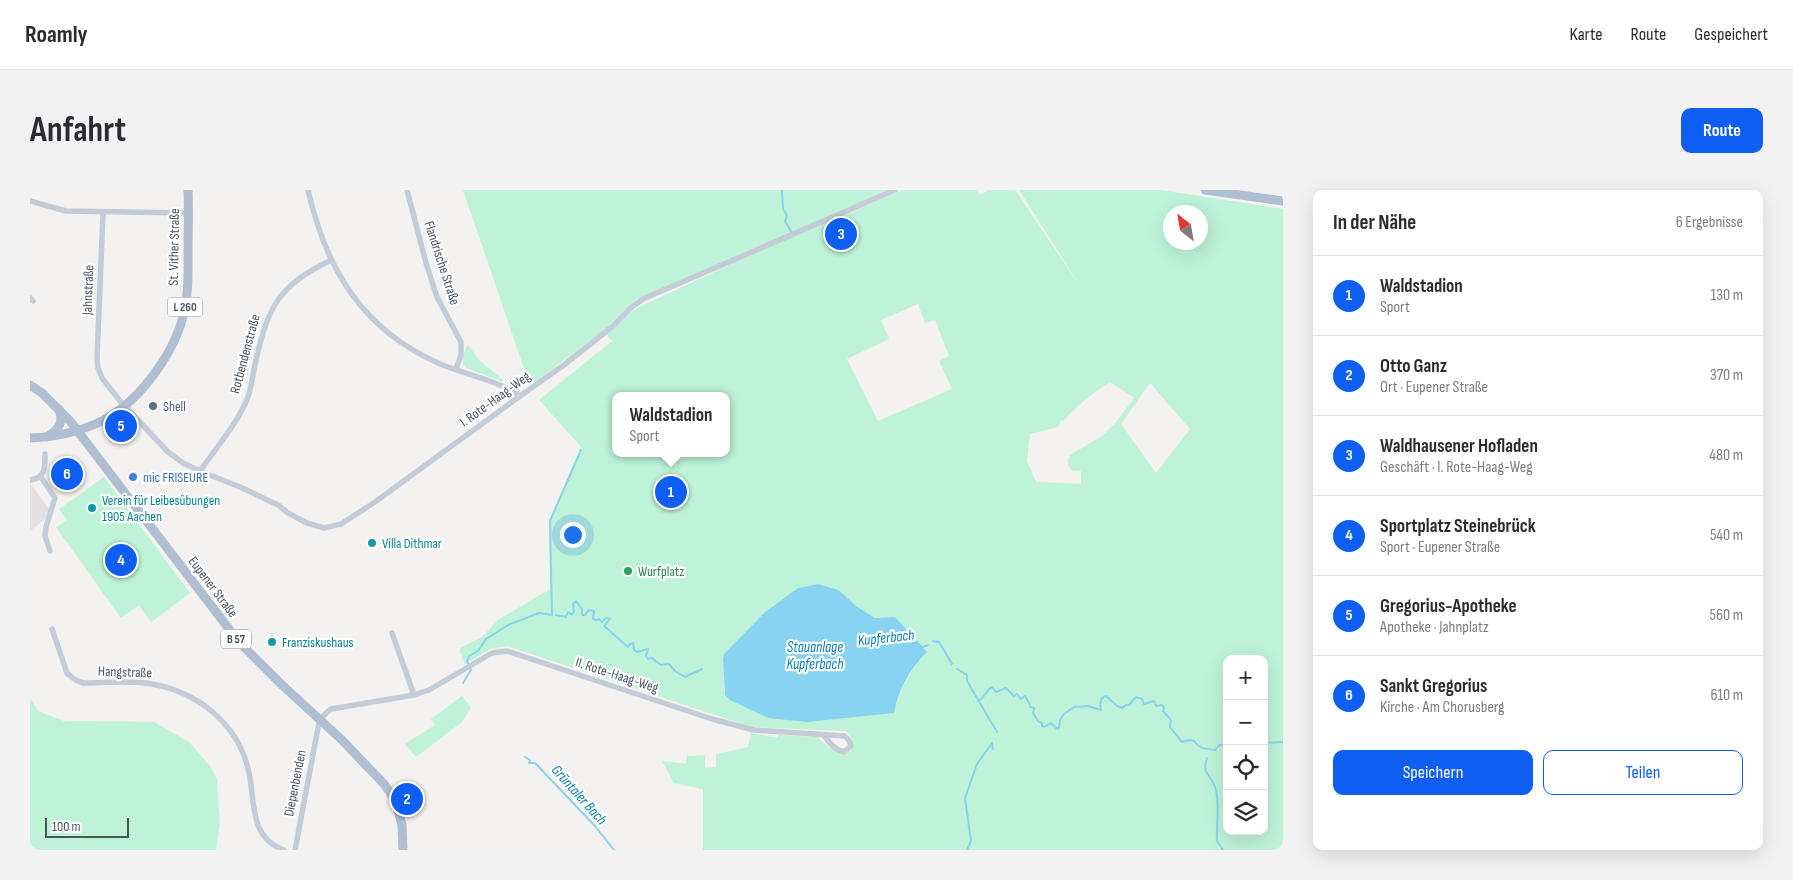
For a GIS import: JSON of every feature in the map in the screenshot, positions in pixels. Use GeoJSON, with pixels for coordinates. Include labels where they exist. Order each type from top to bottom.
{"type":"FeatureCollection","features":[{"type":"Feature","properties":{"kind":"main road","name":"St. Vither Straße"},"geometry":{"type":"LineString","coordinates":[[125,405],[158,369],[177,334],[185,310],[189,283],[188,190]]}},
{"type":"Feature","properties":{"kind":"main road"},"geometry":{"type":"LineString","coordinates":[[1205,190],[1283,201]]}},
{"type":"Feature","properties":{"kind":"main road","name":"Eupener Straße"},"geometry":{"type":"LineString","coordinates":[[30,385],[59,408],[78,430],[239,642],[375,772],[389,791],[399,814],[402,825],[403,850]]}},
{"type":"Feature","properties":{"kind":"main road","name":"L 260"},"geometry":{"type":"LineString","coordinates":[[30,438],[47,437],[78,430],[104,419],[125,405]]}},
{"type":"Feature","properties":{"kind":"main road"},"geometry":{"type":"LineString","coordinates":[[47,437],[55,431],[62,418],[59,408]]}},
{"type":"Feature","properties":{"kind":"street"},"geometry":{"type":"LineString","coordinates":[[308,190],[318,228],[330,260],[357,301],[395,338],[411,349],[456,369],[499,384],[520,396]]}},
{"type":"Feature","properties":{"kind":"street","name":"Flandrische Straße"},"geometry":{"type":"LineString","coordinates":[[407,190],[437,297],[461,342],[461,355],[456,369]]}},
{"type":"Feature","properties":{"kind":"street","name":"I. Rote-Haag-Weg"},"geometry":{"type":"LineString","coordinates":[[98,368],[102,378],[125,405],[168,452],[183,463],[278,505],[307,523],[324,528],[342,524],[564,365],[644,299],[895,190]]}},
{"type":"Feature","properties":{"kind":"street"},"geometry":{"type":"LineString","coordinates":[[30,201],[66,211],[188,213]]}},
{"type":"Feature","properties":{"kind":"street","name":"Jahnstraße"},"geometry":{"type":"LineString","coordinates":[[98,368],[103,213]]}},
{"type":"Feature","properties":{"kind":"street","name":"Rotbendenstraße"},"geometry":{"type":"LineString","coordinates":[[200,471],[240,413],[248,396],[264,327],[270,311],[290,285],[330,260]]}},
{"type":"Feature","properties":{"kind":"street"},"geometry":{"type":"LineString","coordinates":[[30,480],[41,476],[44,472],[45,454]]}},
{"type":"Feature","properties":{"kind":"street"},"geometry":{"type":"LineString","coordinates":[[41,476],[55,498],[46,527],[50,551]]}},
{"type":"Feature","properties":{"kind":"street","name":"Hangstraße"},"geometry":{"type":"LineString","coordinates":[[52,629],[67,673],[71,678],[83,684],[141,682],[166,687],[192,697],[219,718],[233,737],[248,766],[254,808],[261,832],[271,844],[284,850]]}},
{"type":"Feature","properties":{"kind":"street"},"geometry":{"type":"LineString","coordinates":[[392,633],[414,695]]}},
{"type":"Feature","properties":{"kind":"street","name":"II. Rote-Haag-Weg"},"geometry":{"type":"LineString","coordinates":[[320,720],[323,714],[331,710],[414,695],[429,690],[492,653],[507,651],[712,719],[754,730],[824,735]]}},
{"type":"Feature","properties":{"kind":"street","name":"Diepenbenden"},"geometry":{"type":"LineString","coordinates":[[295,850],[320,720]]}},
{"type":"Feature","properties":{"kind":"shaded area"},"geometry":{"type":"Polygon","coordinates":[[[30,483],[49,509],[46,518],[30,531],[30,483]]]}},
{"type":"Feature","properties":{"kind":"green space"},"geometry":{"type":"Polygon","coordinates":[[[463,190],[890,190],[637,299],[603,331],[530,386],[463,190]]]}},
{"type":"Feature","properties":{"kind":"green space"},"geometry":{"type":"Polygon","coordinates":[[[902,190],[976,190],[980,195],[989,190],[1015,190],[1082,289],[1019,190],[1161,190],[1283,209],[1283,850],[703,850],[703,789],[674,783],[662,761],[686,764],[687,756],[705,755],[705,768],[716,767],[716,754],[748,747],[751,733],[777,738],[779,735],[817,737],[829,747],[844,754],[851,751],[852,748],[852,740],[846,731],[751,727],[507,646],[490,649],[465,664],[460,648],[482,637],[498,620],[550,589],[549,521],[582,448],[539,400],[612,341],[607,335],[639,307],[796,234],[902,190]],[[918,304],[881,320],[889,339],[847,359],[878,421],[952,389],[939,361],[949,356],[935,320],[925,323],[918,304]],[[1110,382],[1079,405],[1063,421],[1061,420],[1058,427],[1030,434],[1027,461],[1036,482],[1081,484],[1081,471],[1073,471],[1068,466],[1070,455],[1102,436],[1116,422],[1134,398],[1110,382]],[[1150,383],[1121,424],[1156,473],[1190,429],[1150,383]],[[818,584],[798,588],[765,612],[724,654],[724,691],[878,714],[893,713],[906,681],[926,652],[895,617],[875,618],[856,606],[839,590],[818,584]]]}},
{"type":"Feature","properties":{"kind":"green space"},"geometry":{"type":"Polygon","coordinates":[[[468,345],[480,361],[503,382],[466,368],[463,364],[463,359],[468,345]]]}},
{"type":"Feature","properties":{"kind":"green space"},"geometry":{"type":"Polygon","coordinates":[[[104,477],[190,593],[151,622],[139,605],[121,618],[56,527],[67,520],[59,509],[104,477]]]}},
{"type":"Feature","properties":{"kind":"green space"},"geometry":{"type":"Polygon","coordinates":[[[462,696],[471,708],[462,722],[416,757],[405,744],[435,725],[431,719],[462,696]]]}},
{"type":"Feature","properties":{"kind":"green space"},"geometry":{"type":"Polygon","coordinates":[[[30,698],[38,711],[64,721],[154,722],[189,742],[210,766],[217,779],[220,824],[216,850],[30,850],[30,698]]]}},
{"type":"Feature","properties":{"kind":"water","name":"Stauanlage Kupferbach"},"geometry":{"type":"Polygon","coordinates":[[[818,584],[839,590],[856,606],[875,618],[895,617],[927,652],[915,665],[906,680],[898,696],[894,713],[807,722],[768,718],[730,700],[725,695],[724,654],[765,612],[798,588],[818,584]]]}},
{"type":"Feature","properties":{"kind":"waterway"},"geometry":{"type":"LineString","coordinates":[[782,190],[783,209],[787,216],[785,221],[792,233]]}},
{"type":"Feature","properties":{"kind":"waterway"},"geometry":{"type":"LineString","coordinates":[[463,683],[471,670],[467,661],[469,656],[478,651],[486,639],[508,625],[539,613],[552,615],[550,521],[581,450]]}},
{"type":"Feature","properties":{"kind":"waterway","name":"Kupferbach"},"geometry":{"type":"LineString","coordinates":[[556,615],[566,617],[568,612],[572,615],[574,611],[573,604],[576,601],[582,609],[582,615],[585,615],[589,610],[594,611],[593,619],[599,619],[602,622],[606,618],[610,619],[604,626],[628,647],[633,643],[634,650],[637,652],[648,649],[646,656],[648,659],[652,658],[661,665],[669,664],[675,671],[685,677],[702,669]]}},
{"type":"Feature","properties":{"kind":"waterway","name":"Kupferbach"},"geometry":{"type":"LineString","coordinates":[[933,641],[939,642],[952,664]]}},
{"type":"Feature","properties":{"kind":"waterway","name":"Kupferbach"},"geometry":{"type":"LineString","coordinates":[[920,648],[928,645]]}},
{"type":"Feature","properties":{"kind":"waterway","name":"Kupferbach"},"geometry":{"type":"LineString","coordinates":[[957,669],[967,675],[967,681],[997,732]]}},
{"type":"Feature","properties":{"kind":"waterway"},"geometry":{"type":"LineString","coordinates":[[978,701],[992,687],[996,692],[1006,688],[1014,696],[1017,694],[1021,699],[1025,696],[1030,707],[1034,708],[1033,713],[1038,721],[1042,723],[1042,726],[1044,727],[1051,723],[1057,729],[1064,714],[1074,707],[1088,706],[1101,710],[1102,698],[1106,696],[1122,708],[1129,705],[1136,697],[1142,699],[1144,704],[1154,701],[1156,706],[1162,705],[1163,711],[1171,720],[1170,727],[1182,742],[1190,740],[1203,748],[1215,750],[1219,745],[1222,745]]}},
{"type":"Feature","properties":{"kind":"waterway"},"geometry":{"type":"LineString","coordinates":[[1268,743],[1283,742]]}},
{"type":"Feature","properties":{"kind":"waterway","name":"Kupferbach"},"geometry":{"type":"LineString","coordinates":[[992,743],[993,749]]}},
{"type":"Feature","properties":{"kind":"waterway","name":"Kupferbach"},"geometry":{"type":"LineString","coordinates":[[967,850],[971,841],[965,798],[977,764],[992,743]]}},
{"type":"Feature","properties":{"kind":"waterway","name":"Grüntaler Bach"},"geometry":{"type":"LineString","coordinates":[[525,757],[530,760],[529,763],[535,763],[595,826],[614,850]]}},
{"type":"Feature","properties":{"kind":"waterway"},"geometry":{"type":"LineString","coordinates":[[1207,758],[1206,772],[1215,785],[1217,796],[1217,841],[1223,850]]}},
{"type":"Feature","properties":{"kind":"place","name":"Waldhausener Hofladen"},"geometry":{"type":"Point","coordinates":[841,234]}},
{"type":"Feature","properties":{"kind":"place","name":"Shell"},"geometry":{"type":"Point","coordinates":[153,406]}},
{"type":"Feature","properties":{"kind":"place","name":"Gregorius-Apotheke"},"geometry":{"type":"Point","coordinates":[121,426]}},
{"type":"Feature","properties":{"kind":"place","name":"Sankt Gregorius"},"geometry":{"type":"Point","coordinates":[67,474]}},
{"type":"Feature","properties":{"kind":"place","name":"mic FRISEURE"},"geometry":{"type":"Point","coordinates":[133,477]}},
{"type":"Feature","properties":{"kind":"place","name":"Waldstadion"},"geometry":{"type":"Point","coordinates":[671,492]}},
{"type":"Feature","properties":{"kind":"place","name":"Verein für Leibesübungen 1905 Aachen"},"geometry":{"type":"Point","coordinates":[92,508]}},
{"type":"Feature","properties":{"kind":"place","name":"Villa Dithmar"},"geometry":{"type":"Point","coordinates":[372,543]}},
{"type":"Feature","properties":{"kind":"place","name":"Sportplatz Steinebrück"},"geometry":{"type":"Point","coordinates":[121,560]}},
{"type":"Feature","properties":{"kind":"place","name":"Wurfplatz"},"geometry":{"type":"Point","coordinates":[628,571]}},
{"type":"Feature","properties":{"kind":"place","name":"Franziskushaus"},"geometry":{"type":"Point","coordinates":[272,642]}},
{"type":"Feature","properties":{"kind":"place","name":"Otto Ganz"},"geometry":{"type":"Point","coordinates":[407,799]}}]}
